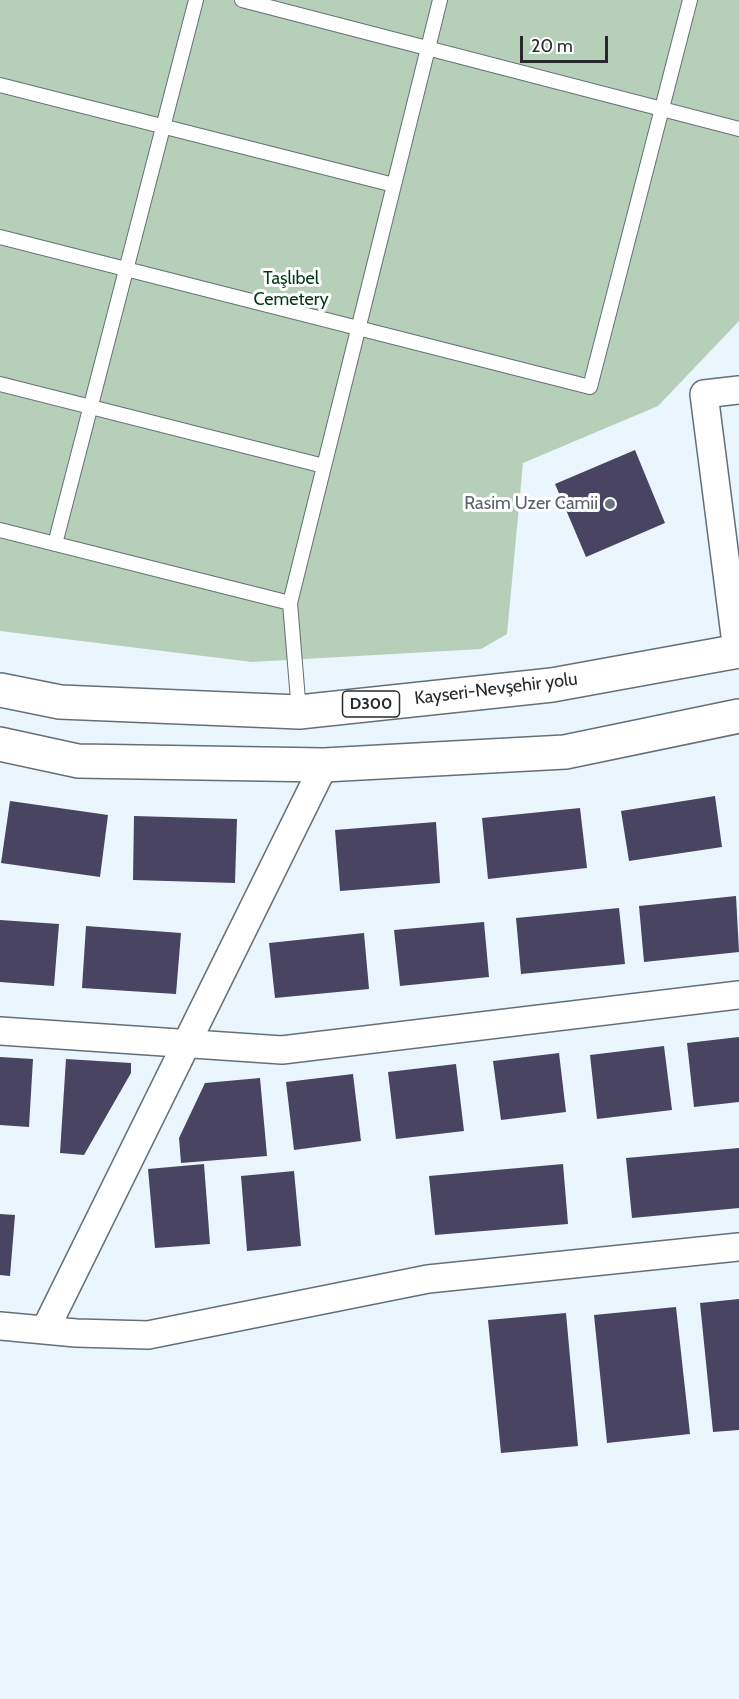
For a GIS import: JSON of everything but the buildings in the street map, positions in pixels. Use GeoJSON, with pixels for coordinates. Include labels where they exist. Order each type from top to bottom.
{"type":"FeatureCollection","features":[{"type":"Feature","properties":{"kind":"highway","name":"Kayseri-Nevşehir yolu"},"geometry":{"type":"LineString","coordinates":[[0,690],[60,702],[298,712],[552,685],[738,651]]}},
{"type":"Feature","properties":{"kind":"highway"},"geometry":{"type":"LineString","coordinates":[[0,744],[78,761],[324,765],[565,752],[739,716]]}},
{"type":"Feature","properties":{"kind":"street"},"geometry":{"type":"LineString","coordinates":[[738,651],[704,394],[739,390]]}},
{"type":"Feature","properties":{"kind":"street"},"geometry":{"type":"LineString","coordinates":[[45,1330],[324,765]]}},
{"type":"Feature","properties":{"kind":"street"},"geometry":{"type":"LineString","coordinates":[[0,1031],[282,1050],[739,995]]}},
{"type":"Feature","properties":{"kind":"street"},"geometry":{"type":"LineString","coordinates":[[0,1326],[76,1333],[148,1335],[428,1279],[739,1246]]}},
{"type":"Feature","properties":{"kind":"lane"},"geometry":{"type":"LineString","coordinates":[[55,544],[196,0]]}},
{"type":"Feature","properties":{"kind":"lane"},"geometry":{"type":"LineString","coordinates":[[242,0],[739,129]]}},
{"type":"Feature","properties":{"kind":"lane"},"geometry":{"type":"LineString","coordinates":[[298,712],[290,603],[440,0]]}},
{"type":"Feature","properties":{"kind":"lane"},"geometry":{"type":"LineString","coordinates":[[0,237],[590,387],[690,0]]}},
{"type":"Feature","properties":{"kind":"lane"},"geometry":{"type":"LineString","coordinates":[[0,85],[394,185]]}},
{"type":"Feature","properties":{"kind":"lane"},"geometry":{"type":"LineString","coordinates":[[0,384],[324,466]]}},
{"type":"Feature","properties":{"kind":"lane"},"geometry":{"type":"LineString","coordinates":[[0,530],[290,603]]}},
{"type":"Feature","properties":{"kind":"green space","name":"Taşlıbel Cemetery"},"geometry":{"type":"Polygon","coordinates":[[[0,0],[739,0],[739,321],[658,406],[523,463],[507,634],[481,649],[252,662],[0,631],[0,0]]]}},
{"type":"Feature","properties":{"kind":"place","name":"Rasim Uzer Camii"},"geometry":{"type":"Point","coordinates":[610,504]}}]}
